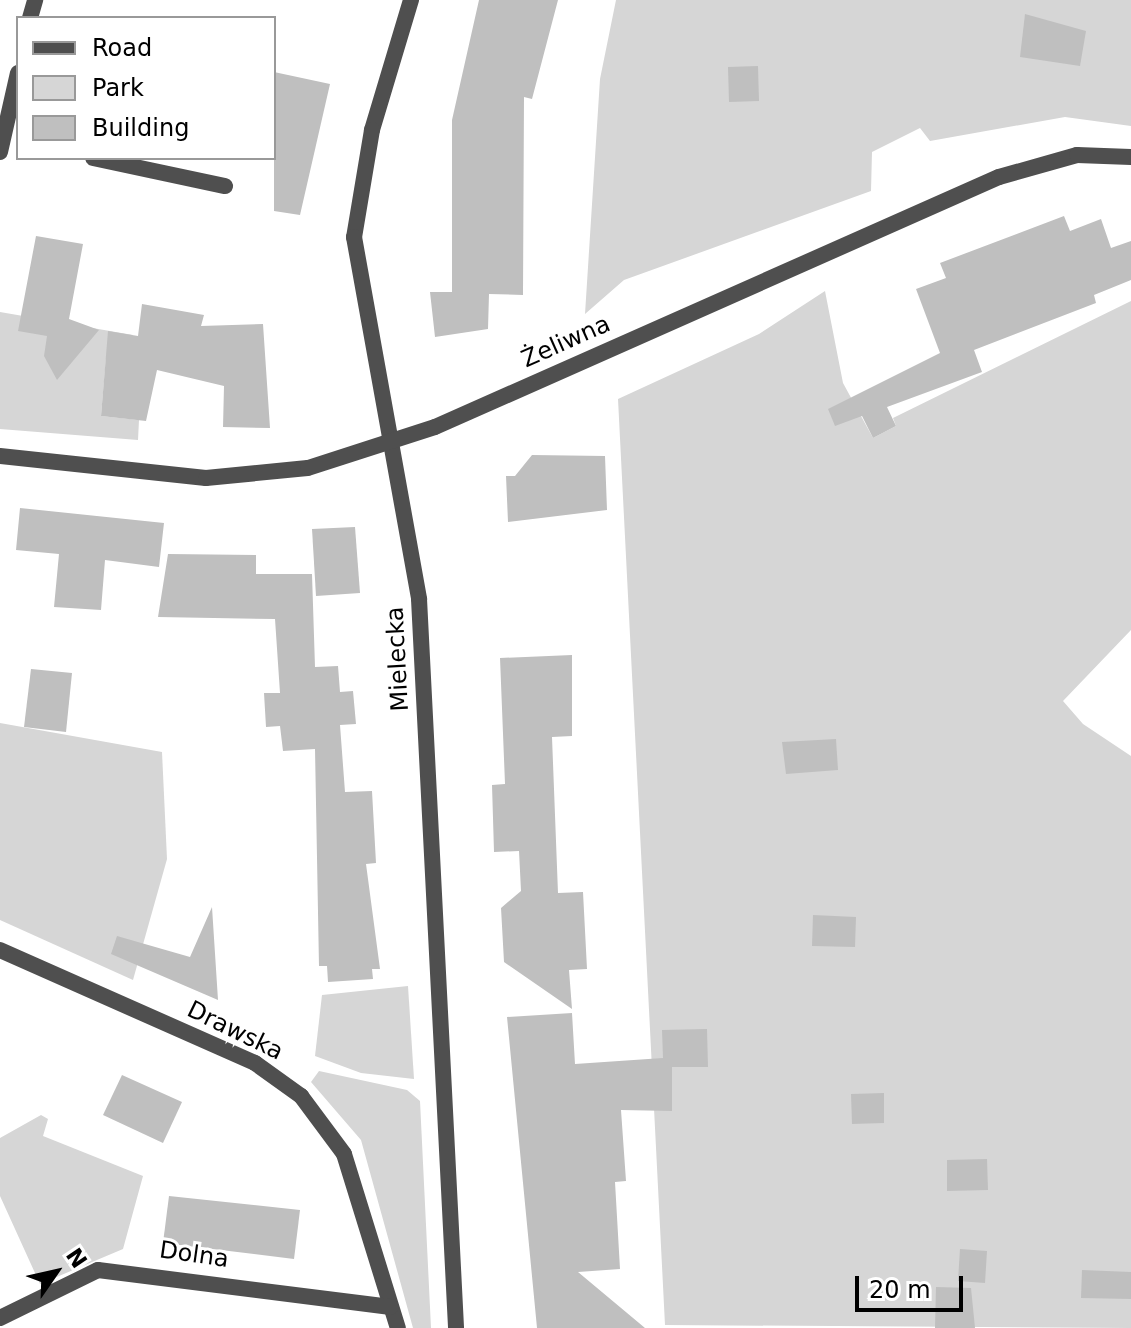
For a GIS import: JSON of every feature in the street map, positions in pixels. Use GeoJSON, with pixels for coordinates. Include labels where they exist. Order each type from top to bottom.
{"type":"FeatureCollection","features":[{"type":"Feature","properties":{"kind":"street","name":"Mielecka"},"geometry":{"type":"LineString","coordinates":[[411,0],[372,130],[354,237],[419,599],[456,1328]]}},
{"type":"Feature","properties":{"kind":"street"},"geometry":{"type":"LineString","coordinates":[[7,144],[16,86]]}},
{"type":"Feature","properties":{"kind":"street","name":"Żeliwna"},"geometry":{"type":"LineString","coordinates":[[0,456],[206,478],[308,468],[393,443],[999,177],[1077,155],[1131,157]]}},
{"type":"Feature","properties":{"kind":"street"},"geometry":{"type":"LineString","coordinates":[[102,160],[225,186]]}},
{"type":"Feature","properties":{"kind":"street","name":"Drawska"},"geometry":{"type":"LineString","coordinates":[[0,950],[255,1063],[301,1096],[344,1154],[398,1328]]}},
{"type":"Feature","properties":{"kind":"street","name":"Dolna"},"geometry":{"type":"LineString","coordinates":[[0,1318],[98,1270],[391,1307]]}},
{"type":"Feature","properties":{"kind":"green space"},"geometry":{"type":"Polygon","coordinates":[[[616,0],[1131,0],[1131,126],[1065,117],[930,141],[920,128],[872,152],[871,191],[624,280],[585,314],[600,79],[616,0]]]}},
{"type":"Feature","properties":{"kind":"green space"},"geometry":{"type":"Polygon","coordinates":[[[825,291],[843,383],[873,438],[896,426],[893,418],[1131,301],[1131,630],[1063,701],[1083,724],[1131,756],[1131,1328],[665,1325],[618,399],[759,334],[825,291]]]}},
{"type":"Feature","properties":{"kind":"green space"},"geometry":{"type":"Polygon","coordinates":[[[0,312],[133,335],[106,358],[101,416],[139,420],[138,440],[0,429],[0,312]]]}},
{"type":"Feature","properties":{"kind":"green space"},"geometry":{"type":"Polygon","coordinates":[[[0,723],[162,752],[167,859],[133,980],[0,920],[0,723]]]}},
{"type":"Feature","properties":{"kind":"green space"},"geometry":{"type":"Polygon","coordinates":[[[408,986],[414,1079],[361,1073],[315,1056],[322,995],[408,986]]]}},
{"type":"Feature","properties":{"kind":"green space"},"geometry":{"type":"Polygon","coordinates":[[[319,1071],[407,1090],[420,1101],[431,1328],[413,1328],[361,1140],[311,1082],[319,1071]]]}},
{"type":"Feature","properties":{"kind":"green space"},"geometry":{"type":"Polygon","coordinates":[[[41,1115],[48,1119],[43,1136],[143,1176],[123,1249],[40,1284],[0,1196],[0,1138],[41,1115]]]}},
{"type":"Feature","properties":{"kind":"building"},"geometry":{"type":"Polygon","coordinates":[[[479,0],[558,0],[532,99],[524,97],[523,295],[489,294],[488,329],[435,337],[430,292],[452,292],[452,120],[479,0]]]}},
{"type":"Feature","properties":{"kind":"building"},"geometry":{"type":"Polygon","coordinates":[[[1025,14],[1086,31],[1080,66],[1020,57],[1025,14]]]}},
{"type":"Feature","properties":{"kind":"building"},"geometry":{"type":"Polygon","coordinates":[[[758,66],[759,101],[729,102],[728,67],[758,66]]]}},
{"type":"Feature","properties":{"kind":"building"},"geometry":{"type":"Polygon","coordinates":[[[276,72],[330,84],[300,215],[274,211],[276,72]]]}},
{"type":"Feature","properties":{"kind":"building"},"geometry":{"type":"Polygon","coordinates":[[[1064,216],[1070,231],[1101,219],[1111,248],[1131,241],[1131,280],[1094,295],[1096,303],[974,350],[982,372],[887,407],[896,426],[873,438],[862,416],[835,426],[828,409],[940,353],[916,289],[946,278],[940,263],[1064,216]]]}},
{"type":"Feature","properties":{"kind":"building"},"geometry":{"type":"Polygon","coordinates":[[[36,236],[83,244],[69,319],[99,330],[57,380],[44,356],[47,336],[18,331],[36,236]]]}},
{"type":"Feature","properties":{"kind":"building"},"geometry":{"type":"Polygon","coordinates":[[[142,304],[204,315],[201,326],[263,324],[270,428],[223,427],[224,386],[157,370],[146,421],[101,416],[108,331],[138,336],[142,304]]]}},
{"type":"Feature","properties":{"kind":"building"},"geometry":{"type":"Polygon","coordinates":[[[532,455],[605,456],[607,510],[508,522],[506,476],[515,476],[532,455]]]}},
{"type":"Feature","properties":{"kind":"building"},"geometry":{"type":"Polygon","coordinates":[[[20,508],[164,523],[159,567],[105,560],[101,610],[54,607],[59,554],[16,550],[20,508]]]}},
{"type":"Feature","properties":{"kind":"building"},"geometry":{"type":"Polygon","coordinates":[[[355,527],[360,593],[316,596],[312,529],[355,527]]]}},
{"type":"Feature","properties":{"kind":"building"},"geometry":{"type":"Polygon","coordinates":[[[168,554],[256,555],[256,574],[312,574],[315,667],[338,666],[340,692],[353,691],[356,724],[340,725],[345,792],[372,791],[376,863],[366,864],[380,969],[372,969],[373,979],[328,982],[327,966],[319,966],[315,749],[283,751],[280,726],[266,727],[264,693],[280,693],[275,619],[158,617],[168,554]]]}},
{"type":"Feature","properties":{"kind":"building"},"geometry":{"type":"Polygon","coordinates":[[[572,655],[572,736],[552,737],[558,893],[583,892],[587,969],[569,970],[572,1009],[504,962],[501,908],[521,891],[519,851],[494,852],[492,785],[505,784],[500,658],[572,655]]]}},
{"type":"Feature","properties":{"kind":"building"},"geometry":{"type":"Polygon","coordinates":[[[31,669],[72,673],[66,732],[24,727],[31,669]]]}},
{"type":"Feature","properties":{"kind":"building"},"geometry":{"type":"Polygon","coordinates":[[[836,739],[838,770],[786,774],[782,742],[836,739]]]}},
{"type":"Feature","properties":{"kind":"building"},"geometry":{"type":"Polygon","coordinates":[[[212,907],[218,1000],[111,954],[117,936],[190,957],[212,907]]]}},
{"type":"Feature","properties":{"kind":"building"},"geometry":{"type":"Polygon","coordinates":[[[813,915],[856,917],[855,947],[812,946],[813,915]]]}},
{"type":"Feature","properties":{"kind":"building"},"geometry":{"type":"Polygon","coordinates":[[[572,1013],[575,1064],[663,1058],[662,1030],[707,1029],[708,1067],[672,1067],[672,1111],[621,1110],[626,1181],[615,1182],[620,1269],[578,1272],[645,1328],[537,1328],[507,1017],[572,1013]]]}},
{"type":"Feature","properties":{"kind":"building"},"geometry":{"type":"Polygon","coordinates":[[[122,1075],[182,1102],[163,1143],[103,1115],[122,1075]]]}},
{"type":"Feature","properties":{"kind":"building"},"geometry":{"type":"Polygon","coordinates":[[[884,1093],[884,1123],[852,1124],[851,1094],[884,1093]]]}},
{"type":"Feature","properties":{"kind":"building"},"geometry":{"type":"Polygon","coordinates":[[[987,1159],[988,1190],[947,1191],[947,1160],[987,1159]]]}},
{"type":"Feature","properties":{"kind":"building"},"geometry":{"type":"Polygon","coordinates":[[[169,1196],[300,1210],[294,1259],[163,1243],[169,1196]]]}},
{"type":"Feature","properties":{"kind":"building"},"geometry":{"type":"Polygon","coordinates":[[[960,1249],[987,1251],[985,1283],[958,1281],[960,1249]]]}},
{"type":"Feature","properties":{"kind":"building"},"geometry":{"type":"Polygon","coordinates":[[[1082,1270],[1131,1272],[1131,1299],[1081,1298],[1082,1270]]]}},
{"type":"Feature","properties":{"kind":"building"},"geometry":{"type":"Polygon","coordinates":[[[936,1287],[971,1288],[975,1328],[935,1328],[936,1287]]]}}]}
